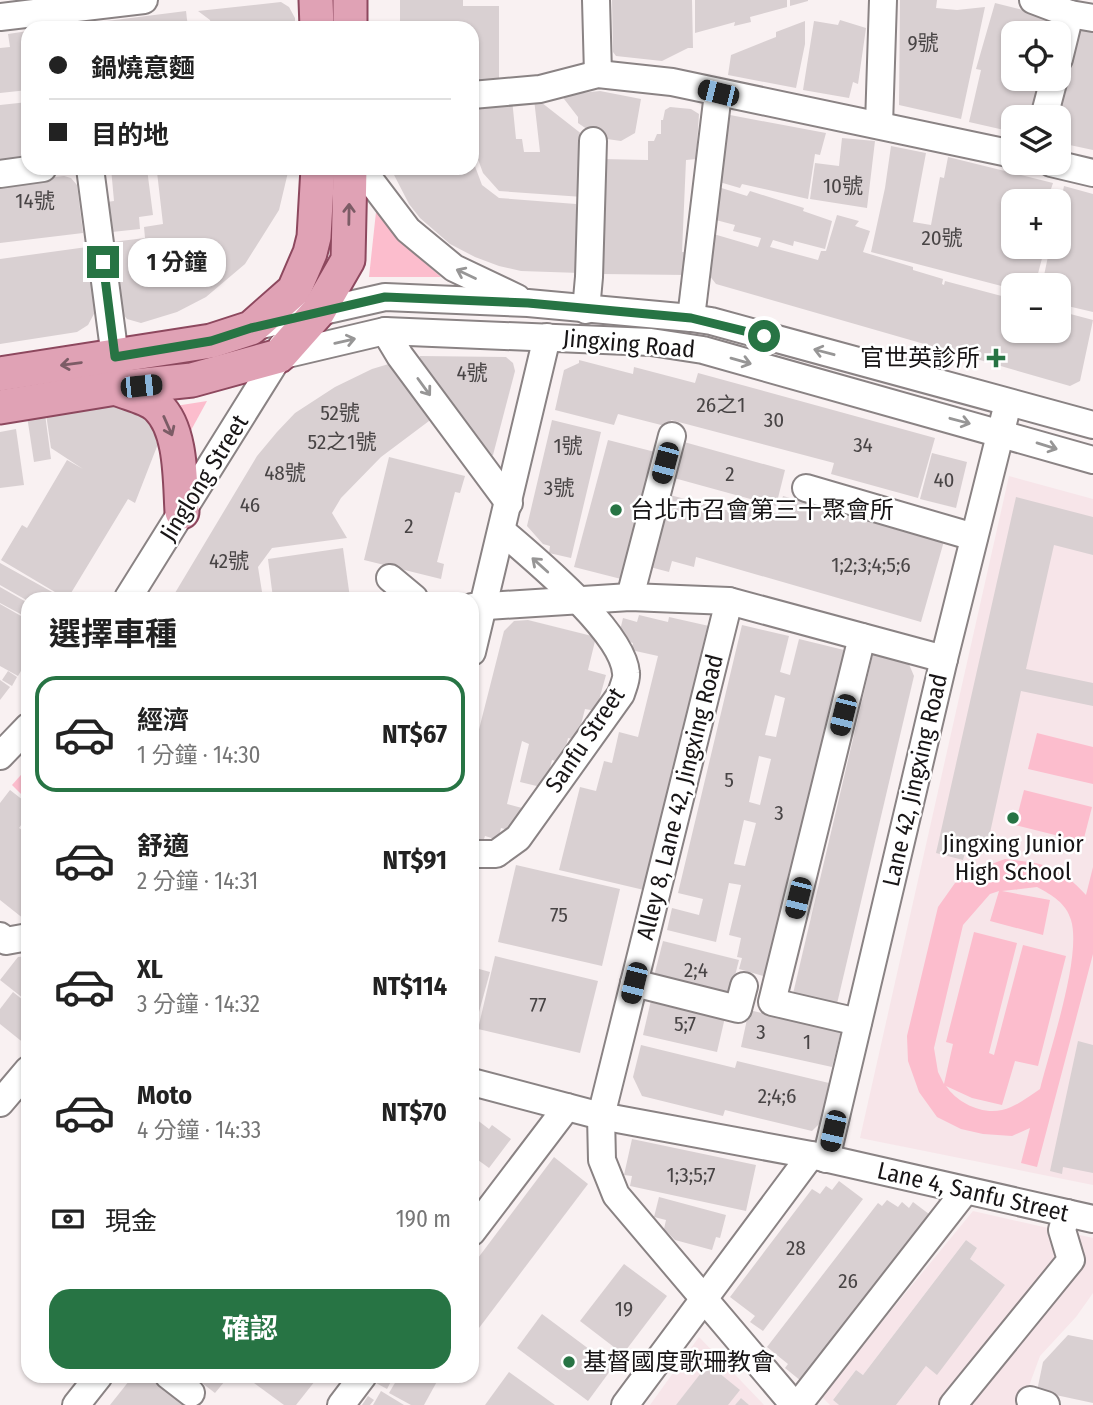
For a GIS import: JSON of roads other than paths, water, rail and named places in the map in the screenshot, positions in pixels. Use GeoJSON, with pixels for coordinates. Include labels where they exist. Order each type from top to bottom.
{"type":"FeatureCollection","features":[{"type":"Feature","properties":{"kind":"main road"},"geometry":{"type":"LineString","coordinates":[[316,0],[317,21]]}},
{"type":"Feature","properties":{"kind":"main road"},"geometry":{"type":"LineString","coordinates":[[350,0],[350,21]]}},
{"type":"Feature","properties":{"kind":"main road"},"geometry":{"type":"LineString","coordinates":[[0,374],[115,373],[192,380],[279,356],[300,307],[314,237],[318,175]]}},
{"type":"Feature","properties":{"kind":"main road"},"geometry":{"type":"LineString","coordinates":[[0,407],[251,328],[300,307],[348,260],[349,175]]}},
{"type":"Feature","properties":{"kind":"main road"},"geometry":{"type":"LineString","coordinates":[[115,373],[157,405],[170,425],[177,452],[182,512]]}},
{"type":"Feature","properties":{"kind":"street"},"geometry":{"type":"LineString","coordinates":[[0,17],[62,12],[144,0]]}},
{"type":"Feature","properties":{"kind":"street"},"geometry":{"type":"LineString","coordinates":[[596,0],[598,74]]}},
{"type":"Feature","properties":{"kind":"street"},"geometry":{"type":"LineString","coordinates":[[879,125],[883,0]]}},
{"type":"Feature","properties":{"kind":"street"},"geometry":{"type":"LineString","coordinates":[[1033,0],[1082,16],[1071,37]]}},
{"type":"Feature","properties":{"kind":"street"},"geometry":{"type":"LineString","coordinates":[[479,95],[540,89],[598,74],[672,82],[1001,151]]}},
{"type":"Feature","properties":{"kind":"street"},"geometry":{"type":"LineString","coordinates":[[691,318],[718,93]]}},
{"type":"Feature","properties":{"kind":"street"},"geometry":{"type":"LineString","coordinates":[[586,310],[593,141]]}},
{"type":"Feature","properties":{"kind":"street"},"geometry":{"type":"LineString","coordinates":[[1071,168],[1093,173]]}},
{"type":"Feature","properties":{"kind":"street"},"geometry":{"type":"LineString","coordinates":[[0,174],[21,171]]}},
{"type":"Feature","properties":{"kind":"street"},"geometry":{"type":"LineString","coordinates":[[91,175],[115,373]]}},
{"type":"Feature","properties":{"kind":"street"},"geometry":{"type":"LineString","coordinates":[[365,175],[408,230],[454,268],[528,303]]}},
{"type":"Feature","properties":{"kind":"street","name":"Jingxing Road"},"geometry":{"type":"LineString","coordinates":[[300,307],[385,297],[528,303],[691,318],[1008,403],[1093,422]]}},
{"type":"Feature","properties":{"kind":"street"},"geometry":{"type":"LineString","coordinates":[[385,331],[400,356],[509,503]]}},
{"type":"Feature","properties":{"kind":"street","name":"Jingxing Road"},"geometry":{"type":"LineString","coordinates":[[279,356],[385,331],[651,342],[703,350],[1088,459]]}},
{"type":"Feature","properties":{"kind":"street"},"geometry":{"type":"LineString","coordinates":[[479,604],[502,531],[547,337]]}},
{"type":"Feature","properties":{"kind":"street","name":"Jinglong Street"},"geometry":{"type":"LineString","coordinates":[[132,592],[279,356]]}},
{"type":"Feature","properties":{"kind":"street","name":"Lane 42, Jingxing Road"},"geometry":{"type":"LineString","coordinates":[[819,1157],[858,1022],[1008,403]]}},
{"type":"Feature","properties":{"kind":"street"},"geometry":{"type":"LineString","coordinates":[[1088,459],[1093,422]]}},
{"type":"Feature","properties":{"kind":"street"},"geometry":{"type":"LineString","coordinates":[[630,597],[673,436]]}},
{"type":"Feature","properties":{"kind":"street"},"geometry":{"type":"LineString","coordinates":[[806,488],[974,537]]}},
{"type":"Feature","properties":{"kind":"street","name":"Sanfu Street"},"geometry":{"type":"LineString","coordinates":[[479,854],[496,854],[518,838],[621,694],[626,674],[620,652],[578,598],[502,531]]}},
{"type":"Feature","properties":{"kind":"street"},"geometry":{"type":"LineString","coordinates":[[390,578],[407,592]]}},
{"type":"Feature","properties":{"kind":"street"},"geometry":{"type":"LineString","coordinates":[[479,607],[578,598],[729,601],[944,659]]}},
{"type":"Feature","properties":{"kind":"street","name":"Alley 8, Lane 42, Jingxing Road"},"geometry":{"type":"LineString","coordinates":[[601,1116],[729,601]]}},
{"type":"Feature","properties":{"kind":"street"},"geometry":{"type":"LineString","coordinates":[[858,1022],[772,1002],[862,637]]}},
{"type":"Feature","properties":{"kind":"street"},"geometry":{"type":"LineString","coordinates":[[0,756],[21,734]]}},
{"type":"Feature","properties":{"kind":"street"},"geometry":{"type":"LineString","coordinates":[[0,936],[6,941],[21,938]]}},
{"type":"Feature","properties":{"kind":"street"},"geometry":{"type":"LineString","coordinates":[[634,983],[738,1009],[744,986]]}},
{"type":"Feature","properties":{"kind":"street"},"geometry":{"type":"LineString","coordinates":[[0,1103],[21,1078]]}},
{"type":"Feature","properties":{"kind":"street"},"geometry":{"type":"LineString","coordinates":[[479,1084],[601,1116],[819,1157],[705,1298],[625,1405]]}},
{"type":"Feature","properties":{"kind":"street"},"geometry":{"type":"LineString","coordinates":[[479,1223],[567,1107]]}},
{"type":"Feature","properties":{"kind":"street"},"geometry":{"type":"LineString","coordinates":[[601,1116],[602,1160],[616,1195],[796,1405],[965,1191]]}},
{"type":"Feature","properties":{"kind":"street","name":"Lane 4, Sanfu Street"},"geometry":{"type":"LineString","coordinates":[[819,1157],[1093,1219]]}},
{"type":"Feature","properties":{"kind":"street"},"geometry":{"type":"LineString","coordinates":[[953,1405],[1071,1260],[1062,1230],[1067,1213]]}},
{"type":"Feature","properties":{"kind":"street"},"geometry":{"type":"LineString","coordinates":[[76,1405],[93,1383]]}},
{"type":"Feature","properties":{"kind":"street"},"geometry":{"type":"LineString","coordinates":[[178,1383],[191,1393]]}},
{"type":"Feature","properties":{"kind":"street"},"geometry":{"type":"LineString","coordinates":[[341,1405],[358,1383]]}},
{"type":"Feature","properties":{"kind":"place","name":"官世英診所"},"geometry":{"type":"Point","coordinates":[996,358]}},
{"type":"Feature","properties":{"kind":"place","name":"台北市召會第三十聚會所"},"geometry":{"type":"Point","coordinates":[616,510]}},
{"type":"Feature","properties":{"kind":"place","name":"Jingxing Junior High School"},"geometry":{"type":"Point","coordinates":[1013,818]}},
{"type":"Feature","properties":{"kind":"place","name":"基督國度歌珊教會"},"geometry":{"type":"Point","coordinates":[569,1362]}}]}
